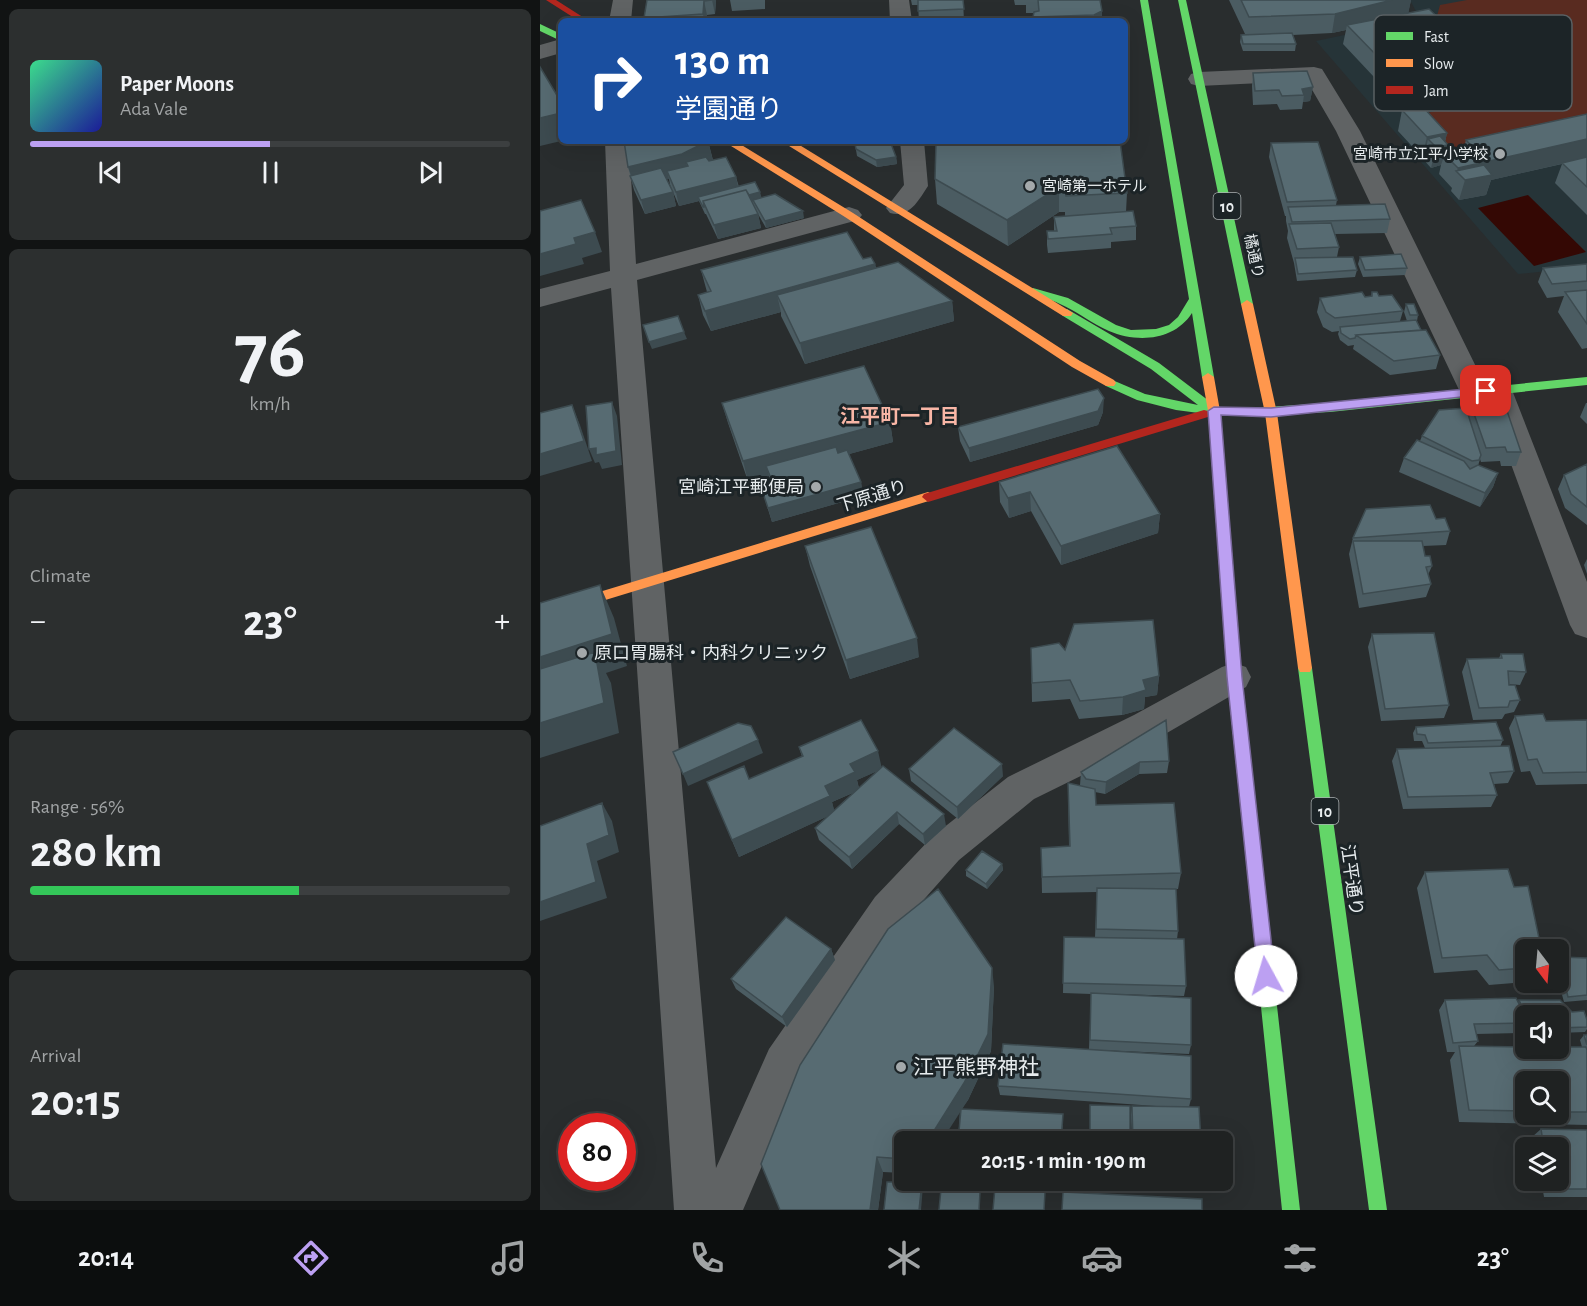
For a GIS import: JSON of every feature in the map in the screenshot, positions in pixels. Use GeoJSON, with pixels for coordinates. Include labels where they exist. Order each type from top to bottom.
{"type":"FeatureCollection","features":[{"type":"Feature","properties":{"kind":"main road"},"geometry":{"type":"LineString","coordinates":[[550,0],[580,18]]}},
{"type":"Feature","properties":{"kind":"main road"},"geometry":{"type":"LineString","coordinates":[[1144,0],[1214,411],[1234,677],[1292,1210]]}},
{"type":"Feature","properties":{"kind":"main road","name":"橘通り"},"geometry":{"type":"LineString","coordinates":[[1182,0],[1271,413]]}},
{"type":"Feature","properties":{"kind":"main road"},"geometry":{"type":"LineString","coordinates":[[540,27],[558,36]]}},
{"type":"Feature","properties":{"kind":"main road"},"geometry":{"type":"LineString","coordinates":[[734,144],[849,215],[1076,364],[1123,391],[1176,407],[1271,413],[1587,381]]}},
{"type":"Feature","properties":{"kind":"main road"},"geometry":{"type":"LineString","coordinates":[[791,144],[1155,366],[1214,411]]}},
{"type":"Feature","properties":{"kind":"main road"},"geometry":{"type":"LineString","coordinates":[[1033,292],[1064,301],[1112,328],[1131,334],[1156,333],[1173,328],[1182,320],[1195,299]]}},
{"type":"Feature","properties":{"kind":"main road","name":"下原通り"},"geometry":{"type":"LineString","coordinates":[[540,615],[1214,411]]}},
{"type":"Feature","properties":{"kind":"main road","name":"江平通り"},"geometry":{"type":"LineString","coordinates":[[1271,413],[1378,1210]]}},
{"type":"Feature","properties":{"kind":"street"},"geometry":{"type":"LineString","coordinates":[[620,18],[623,0]]}},
{"type":"Feature","properties":{"kind":"street"},"geometry":{"type":"LineString","coordinates":[[899,0],[901,18]]}},
{"type":"Feature","properties":{"kind":"street"},"geometry":{"type":"LineString","coordinates":[[540,52],[558,47]]}},
{"type":"Feature","properties":{"kind":"street"},"geometry":{"type":"LineString","coordinates":[[1199,80],[1314,74],[1348,131],[1486,391],[1587,625]]}},
{"type":"Feature","properties":{"kind":"street"},"geometry":{"type":"LineString","coordinates":[[617,144],[623,275],[646,584],[697,1210]]}},
{"type":"Feature","properties":{"kind":"street"},"geometry":{"type":"LineString","coordinates":[[899,208],[916,186],[912,144]]}},
{"type":"Feature","properties":{"kind":"street"},"geometry":{"type":"LineString","coordinates":[[540,297],[849,215]]}},
{"type":"Feature","properties":{"kind":"street"},"geometry":{"type":"LineString","coordinates":[[720,1210],[784,1064],[889,910],[946,848],[1021,788],[1147,726],[1234,677]]}},
{"type":"Feature","properties":{"kind":"shaded area","name":"宮崎市立江平小学校"},"geometry":{"type":"Polygon","coordinates":[[[1410,0],[1587,0],[1587,267],[1518,274],[1377,111],[1572,111],[1572,15],[1418,15],[1410,0]]]}},
{"type":"Feature","properties":{"kind":"shaded area"},"geometry":{"type":"Polygon","coordinates":[[[1467,0],[1587,0],[1587,124],[1453,154],[1414,116],[1435,111],[1572,111],[1572,15],[1437,15],[1440,5],[1467,0]]]}},
{"type":"Feature","properties":{"kind":"shaded area","name":"宮崎市立江平小学校"},"geometry":{"type":"Polygon","coordinates":[[[1374,29],[1374,108],[1316,41],[1374,29]]]}},
{"type":"Feature","properties":{"kind":"shaded area"},"geometry":{"type":"Polygon","coordinates":[[[1528,195],[1586,252],[1534,266],[1478,208],[1528,195]]]}},
{"type":"Feature","properties":{"kind":"building"},"geometry":{"type":"Polygon","coordinates":[[[647,0],[712,0],[704,1],[703,14],[644,18],[647,0]]]}},
{"type":"Feature","properties":{"kind":"building"},"geometry":{"type":"Polygon","coordinates":[[[918,0],[963,0],[964,9],[918,11],[918,0]]]}},
{"type":"Feature","properties":{"kind":"building"},"geometry":{"type":"Polygon","coordinates":[[[1038,0],[1100,0],[1102,11],[1094,15],[1033,17],[1034,12],[1039,11],[1038,0]]]}},
{"type":"Feature","properties":{"kind":"building"},"geometry":{"type":"Polygon","coordinates":[[[1241,0],[1392,0],[1335,14],[1249,17],[1241,0]]]}},
{"type":"Feature","properties":{"kind":"building"},"geometry":{"type":"Polygon","coordinates":[[[1429,9],[1435,15],[1398,15],[1429,9]]]}},
{"type":"Feature","properties":{"kind":"building"},"geometry":{"type":"Polygon","coordinates":[[[1374,20],[1374,53],[1347,25],[1374,20]]]}},
{"type":"Feature","properties":{"kind":"building"},"geometry":{"type":"Polygon","coordinates":[[[1292,33],[1296,44],[1243,44],[1241,35],[1292,33]]]}},
{"type":"Feature","properties":{"kind":"building"},"geometry":{"type":"Polygon","coordinates":[[[540,67],[558,97],[558,114],[540,118],[540,67]]]}},
{"type":"Feature","properties":{"kind":"building"},"geometry":{"type":"Polygon","coordinates":[[[1307,71],[1313,87],[1302,89],[1304,95],[1282,96],[1279,90],[1255,91],[1253,73],[1307,71]]]}},
{"type":"Feature","properties":{"kind":"building"},"geometry":{"type":"Polygon","coordinates":[[[1403,111],[1427,111],[1447,133],[1427,137],[1403,111]]]}},
{"type":"Feature","properties":{"kind":"building"},"geometry":{"type":"Polygon","coordinates":[[[1587,114],[1587,139],[1458,168],[1444,154],[1467,149],[1475,156],[1480,155],[1466,140],[1587,114]]]}},
{"type":"Feature","properties":{"kind":"building"},"geometry":{"type":"Polygon","coordinates":[[[1440,136],[1448,145],[1436,147],[1428,139],[1440,136]]]}},
{"type":"Feature","properties":{"kind":"building"},"geometry":{"type":"Polygon","coordinates":[[[1318,142],[1337,200],[1287,202],[1271,143],[1318,142]]]}},
{"type":"Feature","properties":{"kind":"building"},"geometry":{"type":"Polygon","coordinates":[[[624,144],[702,144],[682,154],[628,167],[624,144]]]}},
{"type":"Feature","properties":{"kind":"building"},"geometry":{"type":"Polygon","coordinates":[[[855,144],[891,144],[896,157],[876,160],[856,149],[855,144]]]}},
{"type":"Feature","properties":{"kind":"building"},"geometry":{"type":"Polygon","coordinates":[[[936,144],[1120,144],[1127,193],[1066,196],[1065,186],[1059,187],[1007,220],[935,179],[936,144]]]}},
{"type":"Feature","properties":{"kind":"building"},"geometry":{"type":"Polygon","coordinates":[[[706,157],[709,161],[726,157],[736,177],[676,192],[667,171],[688,166],[686,162],[706,157]]]}},
{"type":"Feature","properties":{"kind":"building"},"geometry":{"type":"Polygon","coordinates":[[[1587,157],[1587,187],[1562,163],[1587,157]]]}},
{"type":"Feature","properties":{"kind":"building"},"geometry":{"type":"Polygon","coordinates":[[[1484,165],[1492,175],[1465,180],[1456,171],[1484,165]]]}},
{"type":"Feature","properties":{"kind":"building"},"geometry":{"type":"Polygon","coordinates":[[[661,168],[673,192],[641,200],[630,176],[661,168]]]}},
{"type":"Feature","properties":{"kind":"building"},"geometry":{"type":"Polygon","coordinates":[[[755,182],[760,192],[749,195],[746,190],[703,201],[704,207],[698,197],[755,182]]]}},
{"type":"Feature","properties":{"kind":"building"},"geometry":{"type":"Polygon","coordinates":[[[746,190],[758,214],[714,225],[703,201],[746,190]]]}},
{"type":"Feature","properties":{"kind":"building"},"geometry":{"type":"Polygon","coordinates":[[[775,194],[803,211],[765,221],[753,200],[775,194]]]}},
{"type":"Feature","properties":{"kind":"building"},"geometry":{"type":"Polygon","coordinates":[[[581,200],[595,232],[574,238],[576,244],[540,254],[540,211],[581,200]]]}},
{"type":"Feature","properties":{"kind":"building"},"geometry":{"type":"Polygon","coordinates":[[[1385,204],[1390,219],[1292,222],[1288,207],[1385,204]]]}},
{"type":"Feature","properties":{"kind":"building"},"geometry":{"type":"Polygon","coordinates":[[[1133,211],[1136,226],[1110,228],[1112,234],[1048,239],[1047,231],[1057,231],[1054,217],[1133,211]]]}},
{"type":"Feature","properties":{"kind":"building"},"geometry":{"type":"Polygon","coordinates":[[[1331,223],[1339,247],[1297,249],[1289,224],[1331,223]]]}},
{"type":"Feature","properties":{"kind":"building"},"geometry":{"type":"Polygon","coordinates":[[[847,232],[863,259],[871,257],[875,264],[705,311],[698,295],[711,291],[701,270],[847,232]]]}},
{"type":"Feature","properties":{"kind":"building"},"geometry":{"type":"Polygon","coordinates":[[[1401,254],[1407,268],[1365,270],[1360,257],[1401,254]]]}},
{"type":"Feature","properties":{"kind":"building"},"geometry":{"type":"Polygon","coordinates":[[[1353,257],[1357,270],[1298,274],[1295,258],[1353,257]]]}},
{"type":"Feature","properties":{"kind":"building"},"geometry":{"type":"Polygon","coordinates":[[[898,262],[952,301],[800,343],[777,295],[898,262]]]}},
{"type":"Feature","properties":{"kind":"building"},"geometry":{"type":"Polygon","coordinates":[[[1587,264],[1587,281],[1552,284],[1543,268],[1587,264]]]}},
{"type":"Feature","properties":{"kind":"building"},"geometry":{"type":"Polygon","coordinates":[[[1587,290],[1587,324],[1565,292],[1587,290]]]}},
{"type":"Feature","properties":{"kind":"building"},"geometry":{"type":"Polygon","coordinates":[[[1362,292],[1365,297],[1372,296],[1372,292],[1377,292],[1379,296],[1392,295],[1403,311],[1335,318],[1326,312],[1320,298],[1362,292]]]}},
{"type":"Feature","properties":{"kind":"building"},"geometry":{"type":"Polygon","coordinates":[[[1406,304],[1414,304],[1418,315],[1410,315],[1406,304]]]}},
{"type":"Feature","properties":{"kind":"building"},"geometry":{"type":"Polygon","coordinates":[[[678,316],[684,332],[649,342],[643,325],[678,316]]]}},
{"type":"Feature","properties":{"kind":"building"},"geometry":{"type":"Polygon","coordinates":[[[1416,320],[1421,330],[1356,335],[1355,338],[1350,339],[1341,333],[1340,327],[1416,320]]]}},
{"type":"Feature","properties":{"kind":"building"},"geometry":{"type":"Polygon","coordinates":[[[1426,330],[1440,355],[1394,361],[1356,335],[1426,330]]]}},
{"type":"Feature","properties":{"kind":"building"},"geometry":{"type":"Polygon","coordinates":[[[864,366],[890,422],[743,461],[722,403],[864,366]]]}},
{"type":"Feature","properties":{"kind":"building"},"geometry":{"type":"Polygon","coordinates":[[[1098,389],[1104,398],[1098,411],[969,448],[958,427],[1098,389]]]}},
{"type":"Feature","properties":{"kind":"building"},"geometry":{"type":"Polygon","coordinates":[[[612,402],[616,451],[596,455],[596,448],[589,449],[586,406],[612,402]]]}},
{"type":"Feature","properties":{"kind":"building"},"geometry":{"type":"Polygon","coordinates":[[[1491,402],[1504,402],[1521,452],[1507,452],[1505,447],[1486,448],[1472,408],[1492,407],[1491,402]]]}},
{"type":"Feature","properties":{"kind":"building"},"geometry":{"type":"Polygon","coordinates":[[[572,405],[584,441],[540,454],[540,413],[572,405]]]}},
{"type":"Feature","properties":{"kind":"building"},"geometry":{"type":"Polygon","coordinates":[[[1466,408],[1481,455],[1479,460],[1472,461],[1422,436],[1439,410],[1466,408]]]}},
{"type":"Feature","properties":{"kind":"building"},"geometry":{"type":"Polygon","coordinates":[[[1417,440],[1464,461],[1470,469],[1478,465],[1498,473],[1485,493],[1404,458],[1417,440]]]}},
{"type":"Feature","properties":{"kind":"building"},"geometry":{"type":"Polygon","coordinates":[[[1117,446],[1160,514],[1061,546],[1030,492],[1008,498],[999,482],[1117,446]]]}},
{"type":"Feature","properties":{"kind":"building","name":"宮崎江平郵便局"},"geometry":{"type":"Polygon","coordinates":[[[836,447],[838,453],[847,450],[861,482],[768,508],[760,484],[772,481],[766,466],[836,447]]]}},
{"type":"Feature","properties":{"kind":"building"},"geometry":{"type":"Polygon","coordinates":[[[1587,464],[1587,507],[1571,494],[1564,475],[1587,464]]]}},
{"type":"Feature","properties":{"kind":"building"},"geometry":{"type":"Polygon","coordinates":[[[1430,505],[1436,519],[1445,518],[1450,531],[1353,538],[1366,509],[1430,505]]]}},
{"type":"Feature","properties":{"kind":"building"},"geometry":{"type":"Polygon","coordinates":[[[871,527],[917,638],[846,660],[805,546],[871,527]]]}},
{"type":"Feature","properties":{"kind":"building"},"geometry":{"type":"Polygon","coordinates":[[[1353,541],[1422,541],[1425,556],[1430,556],[1432,566],[1426,567],[1431,584],[1363,594],[1353,541]]]}},
{"type":"Feature","properties":{"kind":"building"},"geometry":{"type":"Polygon","coordinates":[[[600,585],[612,634],[540,657],[540,603],[600,585]]]}},
{"type":"Feature","properties":{"kind":"building"},"geometry":{"type":"Polygon","coordinates":[[[1153,620],[1159,676],[1143,680],[1146,690],[1123,697],[1080,701],[1070,680],[1032,683],[1031,648],[1059,643],[1065,650],[1074,624],[1153,620]]]}},
{"type":"Feature","properties":{"kind":"building"},"geometry":{"type":"Polygon","coordinates":[[[1434,633],[1449,705],[1385,709],[1372,634],[1434,633]]]}},
{"type":"Feature","properties":{"kind":"building"},"geometry":{"type":"Polygon","coordinates":[[[595,652],[604,703],[540,723],[540,669],[595,652]]]}},
{"type":"Feature","properties":{"kind":"building"},"geometry":{"type":"Polygon","coordinates":[[[1501,654],[1523,654],[1526,672],[1508,671],[1509,685],[1515,685],[1520,700],[1510,701],[1508,707],[1479,708],[1467,659],[1502,658],[1501,654]]]}},
{"type":"Feature","properties":{"kind":"building"},"geometry":{"type":"Polygon","coordinates":[[[1543,714],[1546,721],[1587,720],[1587,772],[1543,773],[1537,759],[1528,760],[1515,716],[1543,714]]]}},
{"type":"Feature","properties":{"kind":"building"},"geometry":{"type":"Polygon","coordinates":[[[861,720],[878,751],[850,764],[855,772],[825,786],[830,796],[732,840],[707,782],[744,766],[749,779],[803,756],[799,747],[861,720]]]}},
{"type":"Feature","properties":{"kind":"building"},"geometry":{"type":"Polygon","coordinates":[[[1166,720],[1169,761],[1140,762],[1106,782],[1086,779],[1081,772],[1166,720]]]}},
{"type":"Feature","properties":{"kind":"building"},"geometry":{"type":"Polygon","coordinates":[[[1496,722],[1503,740],[1428,743],[1425,735],[1417,734],[1416,727],[1496,722]]]}},
{"type":"Feature","properties":{"kind":"building"},"geometry":{"type":"Polygon","coordinates":[[[738,723],[751,726],[758,740],[683,774],[673,752],[738,723]]]}},
{"type":"Feature","properties":{"kind":"building"},"geometry":{"type":"Polygon","coordinates":[[[954,728],[1002,764],[957,807],[909,769],[954,728]]]}},
{"type":"Feature","properties":{"kind":"building"},"geometry":{"type":"Polygon","coordinates":[[[1509,746],[1514,771],[1490,773],[1497,795],[1408,797],[1397,749],[1509,746]]]}},
{"type":"Feature","properties":{"kind":"building"},"geometry":{"type":"Polygon","coordinates":[[[883,766],[944,814],[923,834],[897,812],[849,857],[815,828],[883,766]]]}},
{"type":"Feature","properties":{"kind":"building"},"geometry":{"type":"Polygon","coordinates":[[[1068,783],[1095,789],[1096,805],[1174,803],[1181,873],[1042,877],[1041,848],[1070,846],[1068,783]]]}},
{"type":"Feature","properties":{"kind":"building"},"geometry":{"type":"Polygon","coordinates":[[[602,803],[609,835],[587,844],[596,882],[540,902],[540,826],[602,803]]]}},
{"type":"Feature","properties":{"kind":"building"},"geometry":{"type":"Polygon","coordinates":[[[982,851],[1002,864],[986,884],[966,870],[982,851]]]}},
{"type":"Feature","properties":{"kind":"building"},"geometry":{"type":"Polygon","coordinates":[[[1508,869],[1514,887],[1528,886],[1539,939],[1515,939],[1515,969],[1499,970],[1487,955],[1442,958],[1425,872],[1508,869]]]}},
{"type":"Feature","properties":{"kind":"building"},"geometry":{"type":"Polygon","coordinates":[[[1097,888],[1176,889],[1178,931],[1096,929],[1097,888]]]}},
{"type":"Feature","properties":{"kind":"building","name":"江平熊野神社"},"geometry":{"type":"Polygon","coordinates":[[[938,889],[992,968],[988,1034],[964,1083],[934,1131],[894,1131],[894,1158],[877,1157],[870,1210],[780,1210],[761,1164],[800,1065],[888,929],[938,889]]]}},
{"type":"Feature","properties":{"kind":"building"},"geometry":{"type":"Polygon","coordinates":[[[786,917],[831,949],[782,1017],[731,979],[786,917]]]}},
{"type":"Feature","properties":{"kind":"building"},"geometry":{"type":"Polygon","coordinates":[[[1064,937],[1184,939],[1186,986],[1063,983],[1064,937]]]}},
{"type":"Feature","properties":{"kind":"building"},"geometry":{"type":"Polygon","coordinates":[[[1569,957],[1587,958],[1587,995],[1568,997],[1569,957]]]}},
{"type":"Feature","properties":{"kind":"building"},"geometry":{"type":"Polygon","coordinates":[[[1091,993],[1191,998],[1191,1045],[1090,1040],[1091,993]]]}},
{"type":"Feature","properties":{"kind":"building"},"geometry":{"type":"Polygon","coordinates":[[[1516,998],[1520,1005],[1515,1005],[1515,1023],[1474,1024],[1478,1041],[1453,1043],[1445,1000],[1516,998]]]}},
{"type":"Feature","properties":{"kind":"building"},"geometry":{"type":"Polygon","coordinates":[[[1519,1000],[1560,1000],[1565,1005],[1521,1005],[1519,1000]]]}},
{"type":"Feature","properties":{"kind":"building"},"geometry":{"type":"Polygon","coordinates":[[[1569,1009],[1572,1012],[1584,1011],[1587,1027],[1569,1028],[1569,1009]]]}},
{"type":"Feature","properties":{"kind":"building"},"geometry":{"type":"Polygon","coordinates":[[[1003,1044],[1191,1056],[1191,1099],[998,1086],[1003,1044]]]}},
{"type":"Feature","properties":{"kind":"building"},"geometry":{"type":"Polygon","coordinates":[[[1459,1046],[1515,1047],[1515,1059],[1569,1059],[1569,1047],[1586,1047],[1587,1112],[1569,1112],[1569,1071],[1515,1071],[1515,1111],[1469,1110],[1459,1046]]]}},
{"type":"Feature","properties":{"kind":"building"},"geometry":{"type":"Polygon","coordinates":[[[1090,1105],[1130,1106],[1130,1131],[1090,1131],[1090,1105]]]}},
{"type":"Feature","properties":{"kind":"building"},"geometry":{"type":"Polygon","coordinates":[[[1132,1106],[1199,1107],[1200,1131],[1133,1131],[1132,1106]]]}},
{"type":"Feature","properties":{"kind":"building"},"geometry":{"type":"Polygon","coordinates":[[[961,1109],[1063,1114],[1062,1131],[959,1131],[961,1109]]]}},
{"type":"Feature","properties":{"kind":"building"},"geometry":{"type":"Polygon","coordinates":[[[1541,1129],[1587,1130],[1587,1189],[1569,1189],[1569,1137],[1542,1137],[1541,1129]]]}},
{"type":"Feature","properties":{"kind":"building"},"geometry":{"type":"Polygon","coordinates":[[[887,1182],[894,1182],[894,1191],[921,1191],[919,1210],[884,1210],[887,1182]]]}},
{"type":"Feature","properties":{"kind":"building"},"geometry":{"type":"Polygon","coordinates":[[[941,1191],[980,1192],[979,1210],[939,1210],[941,1191]]]}},
{"type":"Feature","properties":{"kind":"building"},"geometry":{"type":"Polygon","coordinates":[[[995,1191],[1045,1192],[1044,1210],[993,1210],[995,1191]]]}},
{"type":"Feature","properties":{"kind":"building"},"geometry":{"type":"Polygon","coordinates":[[[1063,1192],[1202,1199],[1202,1210],[1062,1210],[1063,1192]]]}},
{"type":"Feature","properties":{"kind":"traffic: fast"},"geometry":{"type":"LineString","coordinates":[[1144,0],[1208,377]]}},
{"type":"Feature","properties":{"kind":"traffic: fast"},"geometry":{"type":"LineString","coordinates":[[1182,0],[1247,304]]}},
{"type":"Feature","properties":{"kind":"traffic: fast"},"geometry":{"type":"LineString","coordinates":[[540,27],[558,36]]}},
{"type":"Feature","properties":{"kind":"traffic: fast"},"geometry":{"type":"LineString","coordinates":[[1033,292],[1064,301],[1112,328],[1131,334],[1156,333],[1173,328],[1182,320],[1195,299]]}},
{"type":"Feature","properties":{"kind":"traffic: fast"},"geometry":{"type":"LineString","coordinates":[[1067,313],[1155,366],[1213,410]]}},
{"type":"Feature","properties":{"kind":"traffic: fast"},"geometry":{"type":"LineString","coordinates":[[1110,383],[1142,397],[1176,406],[1214,411],[1252,412],[1330,408],[1587,381]]}},
{"type":"Feature","properties":{"kind":"traffic: fast"},"geometry":{"type":"LineString","coordinates":[[1305,668],[1378,1210]]}},
{"type":"Feature","properties":{"kind":"traffic: fast"},"geometry":{"type":"LineString","coordinates":[[1268,997],[1291,1210]]}},
{"type":"Feature","properties":{"kind":"traffic: slow"},"geometry":{"type":"LineString","coordinates":[[733,144],[849,215],[1076,364],[1110,383]]}},
{"type":"Feature","properties":{"kind":"traffic: slow"},"geometry":{"type":"LineString","coordinates":[[791,144],[1067,313]]}},
{"type":"Feature","properties":{"kind":"traffic: slow"},"geometry":{"type":"LineString","coordinates":[[1247,304],[1271,413],[1305,668]]}},
{"type":"Feature","properties":{"kind":"traffic: slow"},"geometry":{"type":"LineString","coordinates":[[1208,377],[1214,411],[1234,677],[1249,813]]}},
{"type":"Feature","properties":{"kind":"traffic: slow"},"geometry":{"type":"LineString","coordinates":[[540,615],[928,497]]}},
{"type":"Feature","properties":{"kind":"traffic: jam"},"geometry":{"type":"LineString","coordinates":[[550,0],[580,18]]}},
{"type":"Feature","properties":{"kind":"traffic: jam"},"geometry":{"type":"LineString","coordinates":[[928,497],[1204,414]]}},
{"type":"Feature","properties":{"kind":"traffic: jam"},"geometry":{"type":"LineString","coordinates":[[1249,813],[1268,997]]}},
{"type":"Feature","properties":{"kind":"place","name":"宮崎市立江平小学校"},"geometry":{"type":"Point","coordinates":[1500,154]}},
{"type":"Feature","properties":{"kind":"place","name":"宮崎第一ホテル"},"geometry":{"type":"Point","coordinates":[1030,186]}},
{"type":"Feature","properties":{"kind":"place","name":"宮崎江平郵便局"},"geometry":{"type":"Point","coordinates":[816,487]}},
{"type":"Feature","properties":{"kind":"place","name":"原口胃腸科・内科クリニック"},"geometry":{"type":"Point","coordinates":[582,653]}},
{"type":"Feature","properties":{"kind":"place","name":"江平熊野神社"},"geometry":{"type":"Point","coordinates":[901,1067]}},
{"type":"Feature","properties":{"kind":"district","name":"江平町一丁目"},"geometry":{"type":"Point","coordinates":[900,416]}},
{"type":"Feature","properties":{"kind":"route"},"geometry":{"type":"LineString","coordinates":[[1266,976],[1234,677],[1214,411],[1271,413],[1486,391]]}}]}
